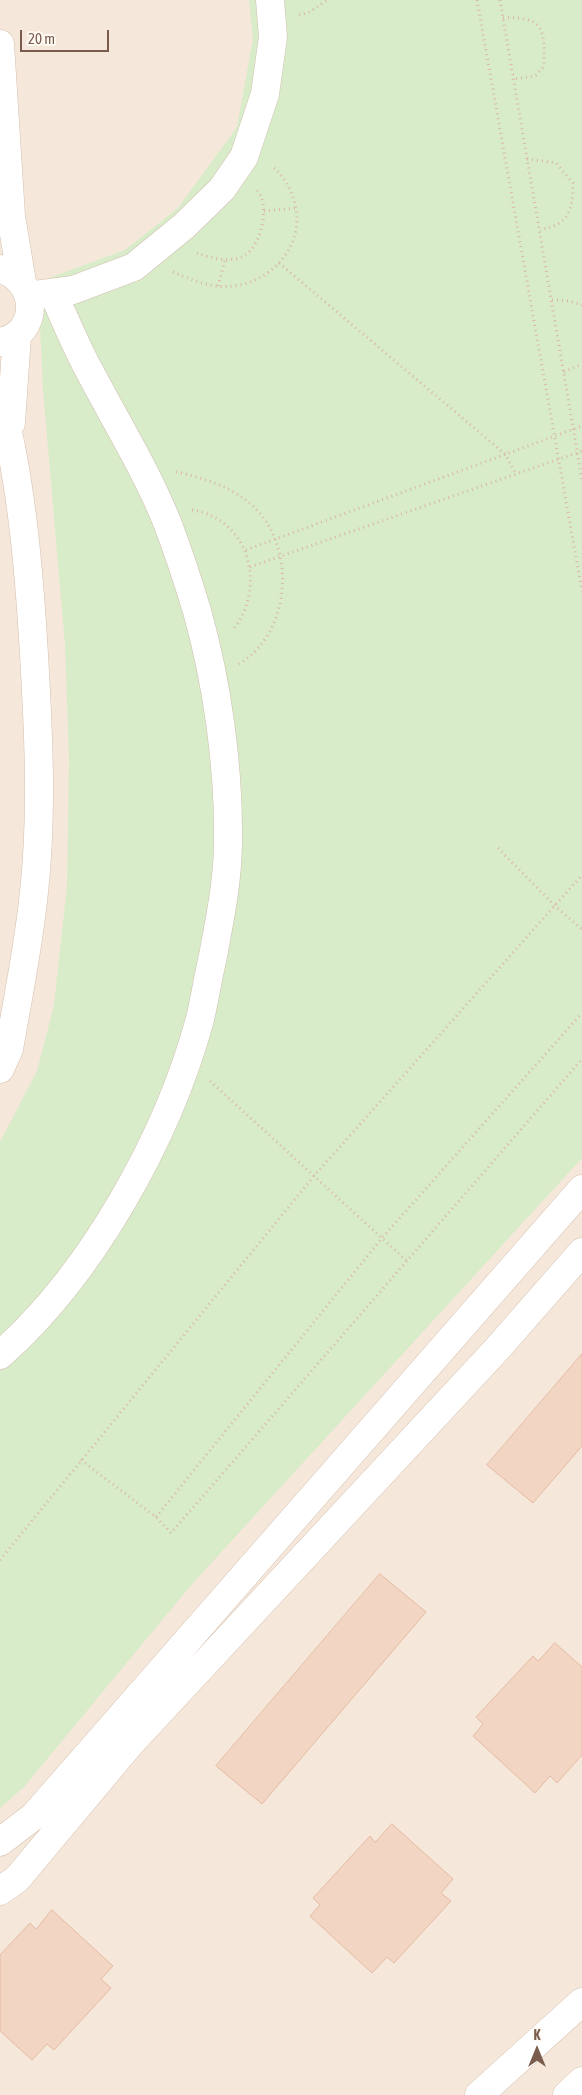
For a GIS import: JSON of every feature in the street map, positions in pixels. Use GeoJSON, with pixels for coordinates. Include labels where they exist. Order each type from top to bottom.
{"type":"FeatureCollection","features":[{"type":"Feature","properties":{"kind":"street"},"geometry":{"type":"LineString","coordinates":[[26,285],[72,290],[134,267],[177,232],[222,189],[241,160],[265,94],[272,37],[270,0]]}},
{"type":"Feature","properties":{"kind":"street"},"geometry":{"type":"LineString","coordinates":[[0,44],[11,216],[31,305],[28,321],[9,338],[10,437]]}},
{"type":"Feature","properties":{"kind":"street"},"geometry":{"type":"LineString","coordinates":[[0,1355],[72,1278],[110,1221],[146,1158],[200,1019],[223,906],[228,842],[226,777],[206,648],[197,612],[160,509],[143,472],[88,369],[26,285]]}},
{"type":"Feature","properties":{"kind":"street"},"geometry":{"type":"LineString","coordinates":[[0,398],[10,437],[31,592],[37,710],[38,803],[34,892],[9,1049],[0,1069]]}},
{"type":"Feature","properties":{"kind":"street"},"geometry":{"type":"LineString","coordinates":[[0,1842],[34,1816],[582,1189]]}},
{"type":"Feature","properties":{"kind":"street"},"geometry":{"type":"LineString","coordinates":[[0,1900],[9,1885],[129,1745],[497,1349],[582,1252]]}},
{"type":"Feature","properties":{"kind":"street"},"geometry":{"type":"LineString","coordinates":[[479,2095],[582,2002]]}},
{"type":"Feature","properties":{"kind":"street"},"geometry":{"type":"LineString","coordinates":[[567,2095],[582,2081]]}},
{"type":"Feature","properties":{"kind":"path"},"geometry":{"type":"LineString","coordinates":[[477,0],[582,591]]}},
{"type":"Feature","properties":{"kind":"path"},"geometry":{"type":"LineString","coordinates":[[500,0],[582,480]]}},
{"type":"Feature","properties":{"kind":"path"},"geometry":{"type":"LineString","coordinates":[[503,18],[524,17],[537,23],[544,37],[544,66],[535,76],[514,79]]}},
{"type":"Feature","properties":{"kind":"path"},"geometry":{"type":"LineString","coordinates":[[528,159],[556,163],[574,183],[573,206],[566,218],[555,227],[540,230]]}},
{"type":"Feature","properties":{"kind":"path"},"geometry":{"type":"LineString","coordinates":[[154,250],[171,271],[192,280],[218,286],[241,284],[260,278],[279,263],[287,254],[297,236],[297,208],[290,187],[277,170],[241,160]]}},
{"type":"Feature","properties":{"kind":"path"},"geometry":{"type":"LineString","coordinates":[[177,232],[194,252],[207,257],[225,260],[244,256],[255,245],[262,227],[264,211],[259,192],[241,160]]}},
{"type":"Feature","properties":{"kind":"path"},"geometry":{"type":"LineString","coordinates":[[264,211],[297,208]]}},
{"type":"Feature","properties":{"kind":"path"},"geometry":{"type":"LineString","coordinates":[[218,286],[225,260]]}},
{"type":"Feature","properties":{"kind":"path"},"geometry":{"type":"LineString","coordinates":[[279,263],[505,454],[516,474]]}},
{"type":"Feature","properties":{"kind":"path"},"geometry":{"type":"LineString","coordinates":[[552,300],[570,301],[582,306]]}},
{"type":"Feature","properties":{"kind":"path"},"geometry":{"type":"LineString","coordinates":[[564,372],[582,364]]}},
{"type":"Feature","properties":{"kind":"path"},"geometry":{"type":"LineString","coordinates":[[246,550],[582,426]]}},
{"type":"Feature","properties":{"kind":"path"},"geometry":{"type":"LineString","coordinates":[[250,567],[582,451]]}},
{"type":"Feature","properties":{"kind":"path"},"geometry":{"type":"LineString","coordinates":[[143,472],[172,471],[199,476],[237,494],[253,506],[265,521],[275,539],[281,556],[283,577],[280,606],[272,626],[260,645],[242,662],[211,678]]}},
{"type":"Feature","properties":{"kind":"path"},"geometry":{"type":"LineString","coordinates":[[160,509],[195,510],[213,516],[226,526],[246,550],[251,578],[243,613],[234,629],[206,648]]}},
{"type":"Feature","properties":{"kind":"path"},"geometry":{"type":"LineString","coordinates":[[498,848],[555,906],[582,929]]}},
{"type":"Feature","properties":{"kind":"path"},"geometry":{"type":"LineString","coordinates":[[0,1560],[314,1176],[582,876]]}},
{"type":"Feature","properties":{"kind":"path"},"geometry":{"type":"LineString","coordinates":[[156,1517],[382,1238],[582,1013]]}},
{"type":"Feature","properties":{"kind":"path"},"geometry":{"type":"LineString","coordinates":[[186,1059],[407,1261]]}},
{"type":"Feature","properties":{"kind":"path"},"geometry":{"type":"LineString","coordinates":[[81,1460],[156,1517],[171,1533],[582,1059]]}},
{"type":"Feature","properties":{"kind":"shaded area"},"geometry":{"type":"Polygon","coordinates":[[[0,0],[582,0],[582,2095],[0,2095],[0,0]]]}},
{"type":"Feature","properties":{"kind":"green space"},"geometry":{"type":"Polygon","coordinates":[[[249,0],[582,0],[582,1158],[192,1584],[23,1788],[0,1808],[0,1142],[37,1071],[54,1005],[67,886],[69,760],[65,645],[43,390],[38,282],[125,250],[178,208],[237,127],[253,39],[249,0]]]}},
{"type":"Feature","properties":{"kind":"building"},"geometry":{"type":"Polygon","coordinates":[[[582,1354],[582,1446],[533,1503],[487,1465],[582,1354]]]}},
{"type":"Feature","properties":{"kind":"building"},"geometry":{"type":"Polygon","coordinates":[[[380,1574],[426,1612],[262,1804],[216,1766],[380,1574]]]}},
{"type":"Feature","properties":{"kind":"building"},"geometry":{"type":"Polygon","coordinates":[[[555,1643],[582,1667],[582,1755],[557,1783],[550,1776],[535,1793],[473,1736],[483,1724],[476,1717],[533,1656],[538,1661],[555,1643]]]}},
{"type":"Feature","properties":{"kind":"building"},"geometry":{"type":"Polygon","coordinates":[[[392,1824],[453,1879],[441,1893],[451,1901],[394,1963],[387,1957],[372,1973],[310,1916],[320,1905],[313,1898],[370,1836],[375,1842],[392,1824]]]}},
{"type":"Feature","properties":{"kind":"building"},"geometry":{"type":"Polygon","coordinates":[[[52,1910],[113,1966],[101,1979],[111,1988],[54,2050],[47,2044],[32,2060],[0,2031],[0,1955],[30,1923],[36,1929],[52,1910]]]}}]}
